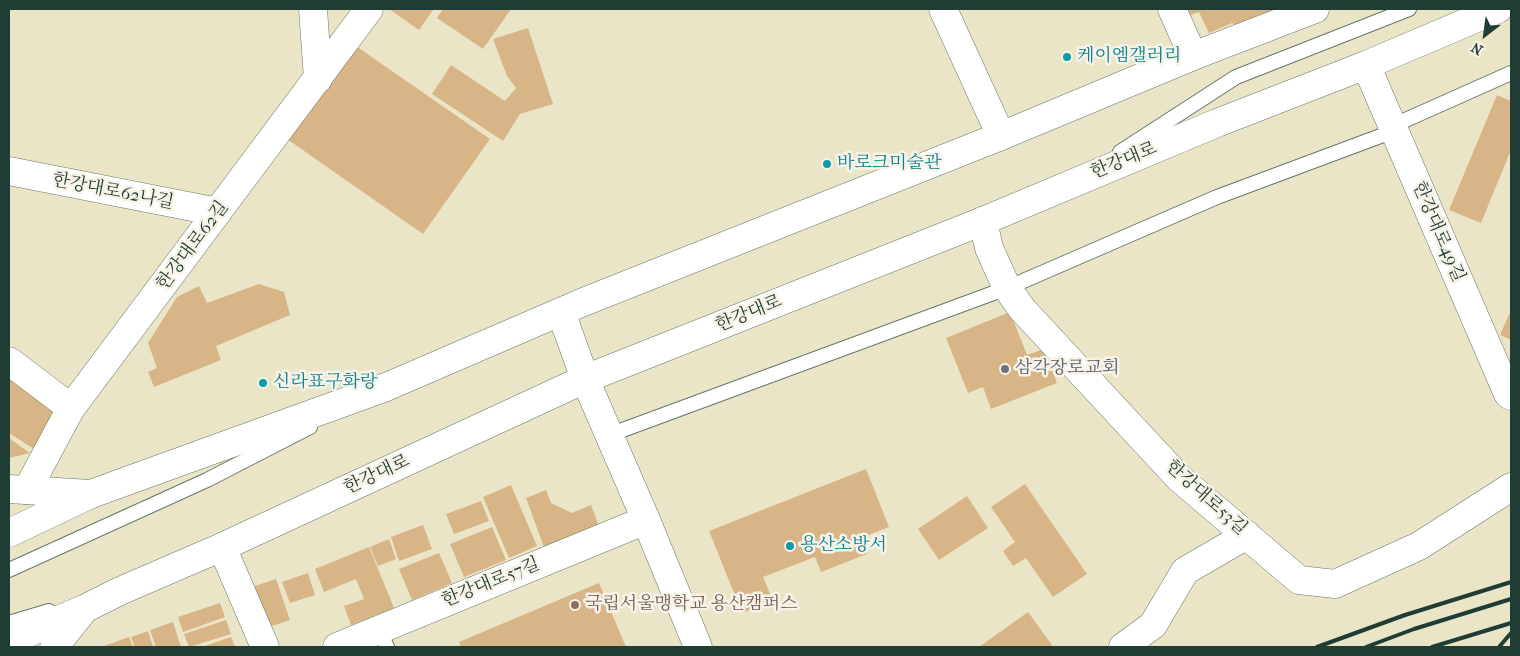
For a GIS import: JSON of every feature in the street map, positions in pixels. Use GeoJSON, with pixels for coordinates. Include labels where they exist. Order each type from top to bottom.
{"type":"FeatureCollection","features":[{"type":"Feature","properties":{"kind":"street"},"geometry":{"type":"LineString","coordinates":[[313,9],[318,79]]}},
{"type":"Feature","properties":{"kind":"street","name":"한강대로62길"},"geometry":{"type":"LineString","coordinates":[[18,490],[71,408],[369,9]]}},
{"type":"Feature","properties":{"kind":"street"},"geometry":{"type":"LineString","coordinates":[[943,9],[1001,136]]}},
{"type":"Feature","properties":{"kind":"street"},"geometry":{"type":"LineString","coordinates":[[1172,9],[1193,56]]}},
{"type":"Feature","properties":{"kind":"street"},"geometry":{"type":"LineString","coordinates":[[9,532],[91,494],[386,387],[561,312],[1001,136],[1193,56],[1315,9]]}},
{"type":"Feature","properties":{"kind":"street","name":"한강대로"},"geometry":{"type":"LineString","coordinates":[[9,642],[222,547],[585,379],[983,221],[1073,182],[1366,65],[1498,9]]}},
{"type":"Feature","properties":{"kind":"street","name":"한강대로49길"},"geometry":{"type":"LineString","coordinates":[[1366,65],[1508,394],[1511,396]]}},
{"type":"Feature","properties":{"kind":"street","name":"한강대로62나길"},"geometry":{"type":"LineString","coordinates":[[9,171],[218,212]]}},
{"type":"Feature","properties":{"kind":"street","name":"한강대로53길"},"geometry":{"type":"LineString","coordinates":[[983,221],[989,248],[1007,288],[1022,309],[1179,478],[1299,580],[1335,584],[1419,546],[1511,487]]}},
{"type":"Feature","properties":{"kind":"street"},"geometry":{"type":"LineString","coordinates":[[561,312],[585,379],[698,647]]}},
{"type":"Feature","properties":{"kind":"street"},"geometry":{"type":"LineString","coordinates":[[9,361],[71,408]]}},
{"type":"Feature","properties":{"kind":"street"},"geometry":{"type":"LineString","coordinates":[[18,490],[91,494]]}},
{"type":"Feature","properties":{"kind":"street","name":"한강대로57길"},"geometry":{"type":"LineString","coordinates":[[338,647],[383,639],[646,520]]}},
{"type":"Feature","properties":{"kind":"street"},"geometry":{"type":"LineString","coordinates":[[1123,647],[1153,625],[1185,571],[1247,535]]}},
{"type":"Feature","properties":{"kind":"street"},"geometry":{"type":"LineString","coordinates":[[222,547],[265,647]]}},
{"type":"Feature","properties":{"kind":"street"},"geometry":{"type":"LineString","coordinates":[[54,647],[84,609]]}},
{"type":"Feature","properties":{"kind":"lane"},"geometry":{"type":"LineString","coordinates":[[1073,182],[1236,77],[1409,9]]}},
{"type":"Feature","properties":{"kind":"lane"},"geometry":{"type":"LineString","coordinates":[[609,435],[1007,288],[1217,197],[1393,128],[1511,74]]}},
{"type":"Feature","properties":{"kind":"lane"},"geometry":{"type":"LineString","coordinates":[[9,570],[207,480],[386,387]]}},
{"type":"Feature","properties":{"kind":"lane"},"geometry":{"type":"LineString","coordinates":[[9,623],[120,591]]}},
{"type":"Feature","properties":{"kind":"building"},"geometry":{"type":"Polygon","coordinates":[[[389,9],[431,9],[433,10],[419,30],[389,9]]]}},
{"type":"Feature","properties":{"kind":"building"},"geometry":{"type":"Polygon","coordinates":[[[443,9],[511,9],[483,49],[437,18],[443,9]]]}},
{"type":"Feature","properties":{"kind":"building"},"geometry":{"type":"Polygon","coordinates":[[[1184,9],[1275,9],[1236,25],[1232,23],[1209,33],[1199,12],[1188,16],[1184,9]]]}},
{"type":"Feature","properties":{"kind":"building"},"geometry":{"type":"Polygon","coordinates":[[[528,28],[553,104],[520,114],[503,141],[432,94],[451,65],[505,101],[516,88],[507,76],[493,39],[528,28]]]}},
{"type":"Feature","properties":{"kind":"building"},"geometry":{"type":"Polygon","coordinates":[[[353,44],[490,139],[423,234],[287,139],[353,44]]]}},
{"type":"Feature","properties":{"kind":"building"},"geometry":{"type":"Polygon","coordinates":[[[1497,95],[1511,101],[1511,150],[1481,223],[1449,210],[1497,95]]]}},
{"type":"Feature","properties":{"kind":"building"},"geometry":{"type":"Polygon","coordinates":[[[259,284],[284,292],[290,315],[216,346],[221,360],[154,387],[148,372],[157,368],[148,343],[177,297],[199,286],[207,303],[259,284]]]}},
{"type":"Feature","properties":{"kind":"building"},"geometry":{"type":"Polygon","coordinates":[[[1511,310],[1511,340],[1500,335],[1511,310]]]}},
{"type":"Feature","properties":{"kind":"building","name":"삼각장로교회"},"geometry":{"type":"Polygon","coordinates":[[[1010,312],[1027,355],[1044,349],[1057,383],[991,409],[983,387],[968,393],[946,338],[1010,312]]]}},
{"type":"Feature","properties":{"kind":"building"},"geometry":{"type":"Polygon","coordinates":[[[9,375],[61,410],[34,449],[9,433],[9,375]]]}},
{"type":"Feature","properties":{"kind":"building"},"geometry":{"type":"Polygon","coordinates":[[[9,438],[30,453],[9,458],[9,438]]]}},
{"type":"Feature","properties":{"kind":"building","name":"용산소방서"},"geometry":{"type":"Polygon","coordinates":[[[866,469],[889,527],[861,538],[867,554],[821,572],[815,557],[763,577],[773,601],[742,613],[709,531],[866,469]]]}},
{"type":"Feature","properties":{"kind":"building"},"geometry":{"type":"Polygon","coordinates":[[[1025,484],[1087,574],[1053,597],[1026,558],[1013,566],[1003,551],[1015,542],[991,507],[1025,484]]]}},
{"type":"Feature","properties":{"kind":"building"},"geometry":{"type":"Polygon","coordinates":[[[511,485],[537,546],[509,558],[483,497],[511,485]]]}},
{"type":"Feature","properties":{"kind":"building"},"geometry":{"type":"Polygon","coordinates":[[[546,490],[551,503],[572,513],[591,505],[600,529],[545,550],[526,498],[546,490]]]}},
{"type":"Feature","properties":{"kind":"building"},"geometry":{"type":"Polygon","coordinates":[[[967,496],[988,528],[939,560],[918,529],[967,496]]]}},
{"type":"Feature","properties":{"kind":"building"},"geometry":{"type":"Polygon","coordinates":[[[481,501],[489,521],[454,534],[446,514],[481,501]]]}},
{"type":"Feature","properties":{"kind":"building"},"geometry":{"type":"Polygon","coordinates":[[[423,525],[432,549],[399,561],[391,537],[423,525]]]}},
{"type":"Feature","properties":{"kind":"building"},"geometry":{"type":"Polygon","coordinates":[[[492,527],[506,560],[464,577],[450,544],[492,527]]]}},
{"type":"Feature","properties":{"kind":"building"},"geometry":{"type":"Polygon","coordinates":[[[389,539],[396,559],[378,566],[370,547],[389,539]]]}},
{"type":"Feature","properties":{"kind":"building"},"geometry":{"type":"Polygon","coordinates":[[[369,547],[394,608],[351,625],[344,606],[364,599],[356,579],[324,592],[315,569],[369,547]]]}},
{"type":"Feature","properties":{"kind":"building"},"geometry":{"type":"Polygon","coordinates":[[[439,553],[452,583],[412,600],[399,569],[439,553]]]}},
{"type":"Feature","properties":{"kind":"building"},"geometry":{"type":"Polygon","coordinates":[[[308,573],[315,595],[290,603],[282,582],[308,573]]]}},
{"type":"Feature","properties":{"kind":"building"},"geometry":{"type":"Polygon","coordinates":[[[276,579],[290,620],[266,628],[252,587],[276,579]]]}},
{"type":"Feature","properties":{"kind":"building"},"geometry":{"type":"Polygon","coordinates":[[[599,583],[626,647],[461,647],[459,642],[599,583]]]}},
{"type":"Feature","properties":{"kind":"building"},"geometry":{"type":"Polygon","coordinates":[[[220,603],[225,617],[183,632],[178,617],[220,603]]]}},
{"type":"Feature","properties":{"kind":"building"},"geometry":{"type":"Polygon","coordinates":[[[1028,612],[1052,645],[1049,647],[979,647],[1028,612]]]}},
{"type":"Feature","properties":{"kind":"building"},"geometry":{"type":"Polygon","coordinates":[[[226,620],[231,634],[189,647],[184,634],[226,620]]]}},
{"type":"Feature","properties":{"kind":"building"},"geometry":{"type":"Polygon","coordinates":[[[173,622],[181,647],[156,647],[150,630],[173,622]]]}},
{"type":"Feature","properties":{"kind":"building"},"geometry":{"type":"Polygon","coordinates":[[[148,631],[153,647],[135,647],[131,637],[148,631]]]}},
{"type":"Feature","properties":{"kind":"building"},"geometry":{"type":"Polygon","coordinates":[[[129,637],[133,647],[101,647],[129,637]]]}},
{"type":"Feature","properties":{"kind":"building"},"geometry":{"type":"Polygon","coordinates":[[[231,637],[235,647],[202,647],[231,637]]]}},
{"type":"Feature","properties":{"kind":"railway"},"geometry":{"type":"LineString","coordinates":[[1317,647],[1405,615],[1511,582]]}},
{"type":"Feature","properties":{"kind":"railway"},"geometry":{"type":"LineString","coordinates":[[1366,647],[1414,629],[1511,599]]}},
{"type":"Feature","properties":{"kind":"railway"},"geometry":{"type":"LineString","coordinates":[[1432,647],[1511,623]]}},
{"type":"Feature","properties":{"kind":"railway"},"geometry":{"type":"LineString","coordinates":[[1499,647],[1511,633]]}},
{"type":"Feature","properties":{"kind":"place","name":"케이엠갤러리"},"geometry":{"type":"Point","coordinates":[1067,57]}},
{"type":"Feature","properties":{"kind":"place","name":"바로크미술관"},"geometry":{"type":"Point","coordinates":[827,164]}},
{"type":"Feature","properties":{"kind":"place","name":"삼각장로교회"},"geometry":{"type":"Point","coordinates":[1005,369]}},
{"type":"Feature","properties":{"kind":"place","name":"신라표구화랑"},"geometry":{"type":"Point","coordinates":[263,383]}},
{"type":"Feature","properties":{"kind":"place","name":"용산소방서"},"geometry":{"type":"Point","coordinates":[790,546]}},
{"type":"Feature","properties":{"kind":"place","name":"국립서울맹학교 용산캠퍼스"},"geometry":{"type":"Point","coordinates":[575,605]}}]}
